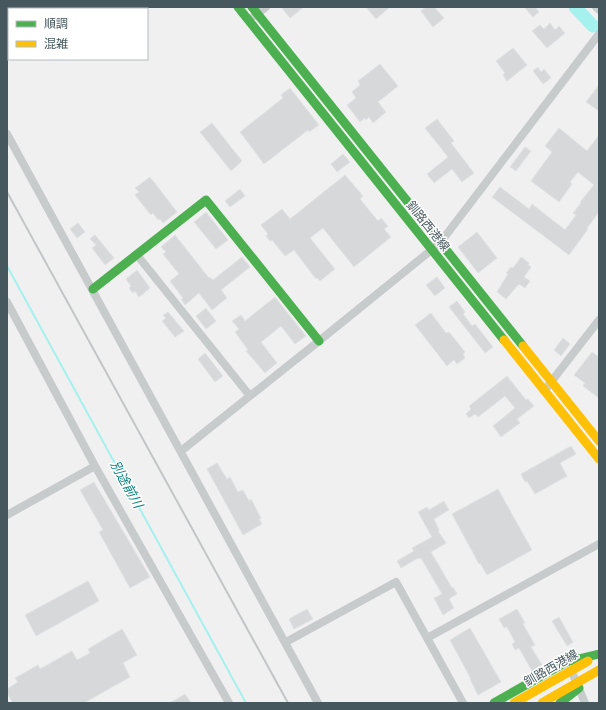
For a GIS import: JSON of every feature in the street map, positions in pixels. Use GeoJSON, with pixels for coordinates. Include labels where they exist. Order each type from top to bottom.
{"type":"FeatureCollection","features":[{"type":"Feature","properties":{"kind":"main road","name":"釧路西港線"},"geometry":{"type":"LineString","coordinates":[[238,7],[599,460]]}},
{"type":"Feature","properties":{"kind":"main road","name":"釧路西港線"},"geometry":{"type":"LineString","coordinates":[[255,10],[599,441]]}},
{"type":"Feature","properties":{"kind":"main road"},"geometry":{"type":"LineString","coordinates":[[93,289],[206,200],[319,341]]}},
{"type":"Feature","properties":{"kind":"main road","name":"釧路西港線"},"geometry":{"type":"LineString","coordinates":[[514,703],[599,654]]}},
{"type":"Feature","properties":{"kind":"main road"},"geometry":{"type":"LineString","coordinates":[[494,703],[566,662],[599,654]]}},
{"type":"Feature","properties":{"kind":"main road"},"geometry":{"type":"LineString","coordinates":[[542,703],[578,685],[599,670]]}},
{"type":"Feature","properties":{"kind":"main road"},"geometry":{"type":"LineString","coordinates":[[560,703],[578,685]]}},
{"type":"Feature","properties":{"kind":"street"},"geometry":{"type":"LineString","coordinates":[[249,21],[255,10],[266,7]]}},
{"type":"Feature","properties":{"kind":"street"},"geometry":{"type":"LineString","coordinates":[[596,7],[599,10]]}},
{"type":"Feature","properties":{"kind":"street"},"geometry":{"type":"LineString","coordinates":[[181,450],[440,243],[599,34]]}},
{"type":"Feature","properties":{"kind":"street"},"geometry":{"type":"LineString","coordinates":[[7,134],[318,703]]}},
{"type":"Feature","properties":{"kind":"street"},"geometry":{"type":"LineString","coordinates":[[137,255],[250,396]]}},
{"type":"Feature","properties":{"kind":"street"},"geometry":{"type":"LineString","coordinates":[[7,302],[96,466],[229,703]]}},
{"type":"Feature","properties":{"kind":"street"},"geometry":{"type":"LineString","coordinates":[[544,391],[599,320]]}},
{"type":"Feature","properties":{"kind":"street"},"geometry":{"type":"LineString","coordinates":[[7,515],[96,466]]}},
{"type":"Feature","properties":{"kind":"street"},"geometry":{"type":"LineString","coordinates":[[427,638],[599,544]]}},
{"type":"Feature","properties":{"kind":"street"},"geometry":{"type":"LineString","coordinates":[[286,642],[396,582],[463,703]]}},
{"type":"Feature","properties":{"kind":"street"},"geometry":{"type":"LineString","coordinates":[[571,670],[585,703]]}},
{"type":"Feature","properties":{"kind":"building"},"geometry":{"type":"Polygon","coordinates":[[[281,7],[304,7],[290,18],[281,7]]]}},
{"type":"Feature","properties":{"kind":"building"},"geometry":{"type":"Polygon","coordinates":[[[366,7],[390,7],[376,19],[366,7]]]}},
{"type":"Feature","properties":{"kind":"building"},"geometry":{"type":"Polygon","coordinates":[[[426,7],[434,7],[444,18],[433,27],[421,11],[426,7]]]}},
{"type":"Feature","properties":{"kind":"building"},"geometry":{"type":"Polygon","coordinates":[[[524,7],[535,7],[539,12],[533,17],[524,7]]]}},
{"type":"Feature","properties":{"kind":"building"},"geometry":{"type":"Polygon","coordinates":[[[550,23],[555,30],[559,26],[565,33],[547,48],[532,31],[540,25],[544,29],[550,23]]]}},
{"type":"Feature","properties":{"kind":"building"},"geometry":{"type":"Polygon","coordinates":[[[513,48],[527,65],[507,81],[503,75],[505,73],[496,61],[513,48]]]}},
{"type":"Feature","properties":{"kind":"building"},"geometry":{"type":"Polygon","coordinates":[[[380,64],[398,86],[378,102],[386,112],[373,123],[369,117],[360,122],[347,105],[356,98],[352,92],[360,85],[358,81],[380,64]]]}},
{"type":"Feature","properties":{"kind":"building"},"geometry":{"type":"Polygon","coordinates":[[[538,67],[541,72],[544,69],[551,78],[543,84],[533,71],[538,67]]]}},
{"type":"Feature","properties":{"kind":"building"},"geometry":{"type":"Polygon","coordinates":[[[599,85],[599,111],[586,102],[599,85]]]}},
{"type":"Feature","properties":{"kind":"building"},"geometry":{"type":"Polygon","coordinates":[[[290,88],[319,125],[309,132],[308,130],[264,164],[240,132],[283,98],[281,95],[290,88]]]}},
{"type":"Feature","properties":{"kind":"building"},"geometry":{"type":"Polygon","coordinates":[[[437,119],[454,141],[451,143],[474,173],[462,182],[452,169],[434,183],[427,174],[448,157],[425,128],[437,119]]]}},
{"type":"Feature","properties":{"kind":"building"},"geometry":{"type":"Polygon","coordinates":[[[212,123],[242,161],[231,171],[200,132],[212,123]]]}},
{"type":"Feature","properties":{"kind":"building"},"geometry":{"type":"Polygon","coordinates":[[[559,128],[587,151],[599,135],[599,212],[569,255],[492,197],[500,187],[529,209],[532,204],[565,230],[576,215],[573,213],[581,203],[580,202],[594,185],[578,172],[570,182],[572,184],[559,202],[531,181],[552,152],[545,146],[559,128]]]}},
{"type":"Feature","properties":{"kind":"building"},"geometry":{"type":"Polygon","coordinates":[[[525,147],[531,151],[516,171],[510,167],[525,147]]]}},
{"type":"Feature","properties":{"kind":"building"},"geometry":{"type":"Polygon","coordinates":[[[343,154],[350,162],[337,172],[331,164],[343,154]]]}},
{"type":"Feature","properties":{"kind":"building"},"geometry":{"type":"Polygon","coordinates":[[[345,175],[363,196],[360,199],[378,221],[381,218],[388,226],[384,229],[391,237],[354,267],[323,228],[310,238],[335,269],[320,281],[317,278],[316,279],[294,250],[285,256],[272,240],[270,241],[266,236],[268,234],[261,225],[282,209],[290,219],[345,175]]]}},
{"type":"Feature","properties":{"kind":"building"},"geometry":{"type":"Polygon","coordinates":[[[150,177],[177,212],[163,223],[160,219],[158,220],[153,213],[151,215],[135,195],[139,192],[135,188],[150,177]]]}},
{"type":"Feature","properties":{"kind":"building"},"geometry":{"type":"Polygon","coordinates":[[[240,189],[245,196],[230,207],[225,201],[240,189]]]}},
{"type":"Feature","properties":{"kind":"building"},"geometry":{"type":"Polygon","coordinates":[[[206,212],[228,240],[216,249],[194,222],[206,212]]]}},
{"type":"Feature","properties":{"kind":"building"},"geometry":{"type":"Polygon","coordinates":[[[78,223],[85,232],[77,238],[70,229],[78,223]]]}},
{"type":"Feature","properties":{"kind":"building"},"geometry":{"type":"Polygon","coordinates":[[[477,232],[497,258],[478,273],[458,247],[477,232]]]}},
{"type":"Feature","properties":{"kind":"building"},"geometry":{"type":"Polygon","coordinates":[[[95,235],[114,258],[105,265],[92,248],[96,245],[90,239],[95,235]]]}},
{"type":"Feature","properties":{"kind":"building"},"geometry":{"type":"Polygon","coordinates":[[[175,235],[209,278],[210,277],[213,280],[242,257],[250,267],[221,290],[227,298],[212,310],[199,293],[185,305],[181,299],[183,298],[170,281],[179,274],[163,254],[166,252],[161,247],[175,235]]]}},
{"type":"Feature","properties":{"kind":"building"},"geometry":{"type":"Polygon","coordinates":[[[521,257],[529,263],[528,265],[531,267],[524,277],[530,281],[525,288],[519,284],[506,299],[497,292],[508,274],[506,273],[511,267],[513,268],[521,257]]]}},
{"type":"Feature","properties":{"kind":"building"},"geometry":{"type":"Polygon","coordinates":[[[137,270],[150,288],[139,297],[135,291],[133,293],[129,288],[131,286],[126,279],[137,270]]]}},
{"type":"Feature","properties":{"kind":"building"},"geometry":{"type":"Polygon","coordinates":[[[437,277],[445,288],[435,296],[426,285],[437,277]]]}},
{"type":"Feature","properties":{"kind":"building"},"geometry":{"type":"Polygon","coordinates":[[[275,297],[306,336],[295,344],[281,326],[261,342],[277,363],[265,373],[246,351],[248,350],[235,332],[239,329],[232,321],[241,315],[245,321],[275,297]]]}},
{"type":"Feature","properties":{"kind":"building"},"geometry":{"type":"Polygon","coordinates":[[[457,301],[465,312],[463,314],[472,326],[475,324],[493,347],[485,353],[449,307],[457,301]]]}},
{"type":"Feature","properties":{"kind":"building"},"geometry":{"type":"Polygon","coordinates":[[[206,308],[216,321],[206,329],[196,316],[206,308]]]}},
{"type":"Feature","properties":{"kind":"building"},"geometry":{"type":"Polygon","coordinates":[[[168,312],[184,331],[175,337],[162,321],[166,318],[163,315],[168,312]]]}},
{"type":"Feature","properties":{"kind":"building"},"geometry":{"type":"Polygon","coordinates":[[[431,313],[446,333],[449,332],[465,352],[463,354],[465,358],[457,364],[454,360],[447,366],[415,325],[431,313]]]}},
{"type":"Feature","properties":{"kind":"building"},"geometry":{"type":"Polygon","coordinates":[[[563,338],[570,344],[561,356],[554,350],[563,338]]]}},
{"type":"Feature","properties":{"kind":"building"},"geometry":{"type":"Polygon","coordinates":[[[592,352],[599,357],[599,398],[583,386],[585,383],[574,375],[592,352]]]}},
{"type":"Feature","properties":{"kind":"building"},"geometry":{"type":"Polygon","coordinates":[[[205,353],[223,376],[215,382],[198,359],[205,353]]]}},
{"type":"Feature","properties":{"kind":"building"},"geometry":{"type":"Polygon","coordinates":[[[507,376],[526,400],[528,399],[534,406],[517,419],[520,423],[501,437],[493,426],[515,408],[505,396],[478,417],[475,414],[469,418],[466,414],[471,409],[469,406],[507,376]]]}},
{"type":"Feature","properties":{"kind":"building"},"geometry":{"type":"Polygon","coordinates":[[[571,446],[576,454],[560,463],[567,476],[535,494],[527,481],[525,482],[521,474],[571,446]]]}},
{"type":"Feature","properties":{"kind":"building"},"geometry":{"type":"Polygon","coordinates":[[[217,463],[227,479],[230,477],[238,492],[243,490],[249,501],[251,499],[261,518],[259,519],[262,524],[243,535],[207,469],[217,463]]]}},
{"type":"Feature","properties":{"kind":"building"},"geometry":{"type":"Polygon","coordinates":[[[94,482],[150,577],[130,588],[99,532],[103,530],[80,490],[94,482]]]}},
{"type":"Feature","properties":{"kind":"building"},"geometry":{"type":"Polygon","coordinates":[[[498,489],[532,550],[487,575],[480,563],[479,564],[452,514],[498,489]]]}},
{"type":"Feature","properties":{"kind":"building"},"geometry":{"type":"Polygon","coordinates":[[[444,501],[449,510],[434,519],[439,530],[438,531],[446,543],[431,552],[457,594],[449,599],[454,608],[443,615],[434,598],[442,594],[421,558],[418,558],[401,568],[397,561],[414,551],[412,548],[432,537],[418,512],[427,507],[429,510],[444,501]]]}},
{"type":"Feature","properties":{"kind":"building"},"geometry":{"type":"Polygon","coordinates":[[[88,581],[99,601],[36,636],[25,615],[88,581]]]}},
{"type":"Feature","properties":{"kind":"building"},"geometry":{"type":"Polygon","coordinates":[[[307,609],[313,619],[294,629],[289,619],[307,609]]]}},
{"type":"Feature","properties":{"kind":"building"},"geometry":{"type":"Polygon","coordinates":[[[517,609],[525,623],[523,624],[535,645],[531,647],[542,665],[532,671],[519,648],[515,650],[512,644],[515,642],[507,627],[504,628],[499,619],[517,609]]]}},
{"type":"Feature","properties":{"kind":"building"},"geometry":{"type":"Polygon","coordinates":[[[559,617],[573,642],[567,646],[552,621],[559,617]]]}},
{"type":"Feature","properties":{"kind":"building"},"geometry":{"type":"Polygon","coordinates":[[[470,628],[501,682],[478,695],[450,640],[470,628]]]}},
{"type":"Feature","properties":{"kind":"building"},"geometry":{"type":"Polygon","coordinates":[[[122,629],[137,655],[123,663],[130,677],[84,703],[13,703],[7,693],[7,689],[18,682],[15,678],[38,665],[40,669],[72,651],[77,660],[90,653],[88,649],[122,629]]]}},
{"type":"Feature","properties":{"kind":"building"},"geometry":{"type":"Polygon","coordinates":[[[185,694],[191,703],[170,703],[185,694]]]}},
{"type":"Feature","properties":{"kind":"waterway"},"geometry":{"type":"LineString","coordinates":[[575,7],[593,26]]}},
{"type":"Feature","properties":{"kind":"waterway","name":"別途前川"},"geometry":{"type":"LineString","coordinates":[[7,266],[246,703]]}},
{"type":"Feature","properties":{"kind":"railway"},"geometry":{"type":"LineString","coordinates":[[7,192],[288,703]]}},
{"type":"Feature","properties":{"kind":"traffic: fast"},"geometry":{"type":"LineString","coordinates":[[238,7],[504,340]]}},
{"type":"Feature","properties":{"kind":"traffic: fast"},"geometry":{"type":"LineString","coordinates":[[252,7],[523,346]]}},
{"type":"Feature","properties":{"kind":"traffic: fast"},"geometry":{"type":"LineString","coordinates":[[93,289],[206,200],[319,341]]}},
{"type":"Feature","properties":{"kind":"traffic: fast"},"geometry":{"type":"LineString","coordinates":[[494,703],[566,662],[599,654]]}},
{"type":"Feature","properties":{"kind":"traffic: fast"},"geometry":{"type":"LineString","coordinates":[[560,703],[579,688]]}},
{"type":"Feature","properties":{"kind":"traffic: slow"},"geometry":{"type":"LineString","coordinates":[[504,340],[599,459]]}},
{"type":"Feature","properties":{"kind":"traffic: slow"},"geometry":{"type":"LineString","coordinates":[[523,346],[599,441]]}},
{"type":"Feature","properties":{"kind":"traffic: slow"},"geometry":{"type":"LineString","coordinates":[[514,703],[588,661]]}},
{"type":"Feature","properties":{"kind":"traffic: slow"},"geometry":{"type":"LineString","coordinates":[[542,703],[599,670]]}}]}
